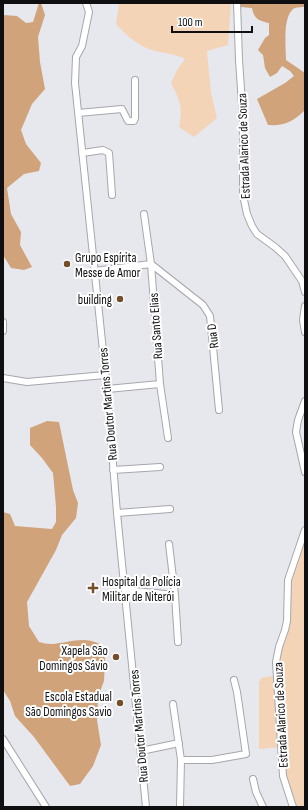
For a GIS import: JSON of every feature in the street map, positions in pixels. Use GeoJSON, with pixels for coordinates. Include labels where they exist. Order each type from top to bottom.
{"type":"FeatureCollection","features":[{"type":"Feature","properties":{"kind":"street","name":"Rua Doutor Martins Torres"},"geometry":{"type":"LineString","coordinates":[[86,3],[89,12],[82,46],[77,54],[75,68],[78,113],[107,389],[117,513],[146,807]]}},
{"type":"Feature","properties":{"kind":"street","name":"Estrada Alarico de Souza"},"geometry":{"type":"LineString","coordinates":[[237,3],[243,118],[243,195],[247,214],[257,234],[285,256],[302,281],[305,292]]}},
{"type":"Feature","properties":{"kind":"street"},"geometry":{"type":"LineString","coordinates":[[78,113],[122,109],[128,121],[134,121],[135,80]]}},
{"type":"Feature","properties":{"kind":"street"},"geometry":{"type":"LineString","coordinates":[[82,153],[103,150],[109,153],[112,195]]}},
{"type":"Feature","properties":{"kind":"street","name":"Rua Santo Elias"},"geometry":{"type":"LineString","coordinates":[[144,214],[151,264],[160,384],[168,438]]}},
{"type":"Feature","properties":{"kind":"street"},"geometry":{"type":"LineString","coordinates":[[94,271],[151,264]]}},
{"type":"Feature","properties":{"kind":"street","name":"Rua D"},"geometry":{"type":"LineString","coordinates":[[151,264],[202,305],[210,316],[219,410]]}},
{"type":"Feature","properties":{"kind":"street"},"geometry":{"type":"LineString","coordinates":[[305,306],[303,320],[305,332]]}},
{"type":"Feature","properties":{"kind":"street"},"geometry":{"type":"LineString","coordinates":[[3,322],[3,332]]}},
{"type":"Feature","properties":{"kind":"street"},"geometry":{"type":"LineString","coordinates":[[3,378],[27,382],[105,376]]}},
{"type":"Feature","properties":{"kind":"street"},"geometry":{"type":"LineString","coordinates":[[107,389],[160,384]]}},
{"type":"Feature","properties":{"kind":"street"},"geometry":{"type":"LineString","coordinates":[[305,401],[298,420],[296,432],[305,472]]}},
{"type":"Feature","properties":{"kind":"street"},"geometry":{"type":"LineString","coordinates":[[113,470],[160,467]]}},
{"type":"Feature","properties":{"kind":"street"},"geometry":{"type":"LineString","coordinates":[[117,513],[170,509]]}},
{"type":"Feature","properties":{"kind":"street","name":"Estrada Alarico de Souza"},"geometry":{"type":"LineString","coordinates":[[293,807],[283,776],[276,662],[287,620],[289,578],[305,530]]}},
{"type":"Feature","properties":{"kind":"street"},"geometry":{"type":"LineString","coordinates":[[169,544],[175,595],[178,642]]}},
{"type":"Feature","properties":{"kind":"street"},"geometry":{"type":"LineString","coordinates":[[125,590],[175,595]]}},
{"type":"Feature","properties":{"kind":"street"},"geometry":{"type":"LineString","coordinates":[[181,760],[212,760],[246,754],[234,680]]}},
{"type":"Feature","properties":{"kind":"street"},"geometry":{"type":"LineString","coordinates":[[173,704],[181,760],[180,807]]}},
{"type":"Feature","properties":{"kind":"street"},"geometry":{"type":"LineString","coordinates":[[3,739],[46,807]]}},
{"type":"Feature","properties":{"kind":"street"},"geometry":{"type":"LineString","coordinates":[[141,752],[179,743]]}},
{"type":"Feature","properties":{"kind":"street"},"geometry":{"type":"LineString","coordinates":[[253,779],[256,792],[263,807]]}},
{"type":"Feature","properties":{"kind":"shaded area"},"geometry":{"type":"Polygon","coordinates":[[[39,3],[41,3],[45,15],[38,37],[40,62],[45,89],[32,104],[21,130],[26,144],[41,163],[39,171],[24,174],[7,188],[11,214],[21,232],[20,245],[32,267],[24,270],[11,268],[3,255],[3,15],[17,16],[26,23],[33,22],[39,3]]]}},
{"type":"Feature","properties":{"kind":"shaded area"},"geometry":{"type":"Polygon","coordinates":[[[119,3],[231,3],[228,45],[207,51],[211,93],[217,118],[194,137],[179,127],[181,109],[177,95],[171,83],[177,70],[185,59],[149,49],[129,37],[116,24],[119,3]]]}},
{"type":"Feature","properties":{"kind":"shaded area"},"geometry":{"type":"Polygon","coordinates":[[[241,3],[305,3],[305,7],[295,8],[291,11],[286,24],[285,40],[286,60],[305,73],[304,111],[296,118],[284,124],[268,125],[257,99],[294,76],[290,71],[282,66],[277,73],[270,77],[265,68],[263,55],[258,50],[265,38],[269,35],[269,23],[258,19],[254,15],[252,8],[241,7],[241,3]]]}},
{"type":"Feature","properties":{"kind":"shaded area"},"geometry":{"type":"Polygon","coordinates":[[[47,421],[59,422],[73,490],[78,503],[76,518],[62,535],[56,550],[27,602],[29,626],[39,642],[46,644],[88,640],[102,645],[105,659],[104,681],[98,697],[97,720],[101,745],[93,766],[80,784],[70,786],[34,737],[15,716],[10,701],[3,690],[3,512],[10,514],[15,526],[52,529],[56,522],[53,473],[30,445],[30,428],[47,421]]]}},
{"type":"Feature","properties":{"kind":"shaded area"},"geometry":{"type":"Polygon","coordinates":[[[305,530],[305,807],[293,807],[287,789],[282,747],[259,749],[259,682],[261,678],[277,675],[276,662],[285,630],[287,592],[305,530]]]}},
{"type":"Feature","properties":{"kind":"place","name":"Grupo Espírita Messe de Amor"},"geometry":{"type":"Point","coordinates":[67,264]}},
{"type":"Feature","properties":{"kind":"place","name":"building"},"geometry":{"type":"Point","coordinates":[120,299]}},
{"type":"Feature","properties":{"kind":"place","name":"Hospital da Polícia Militar de Niterói"},"geometry":{"type":"Point","coordinates":[93,588]}},
{"type":"Feature","properties":{"kind":"place","name":"Xapela São Domingos Sávio"},"geometry":{"type":"Point","coordinates":[116,657]}},
{"type":"Feature","properties":{"kind":"place","name":"Escola Estadual São Domingos Savio"},"geometry":{"type":"Point","coordinates":[120,703]}}]}
